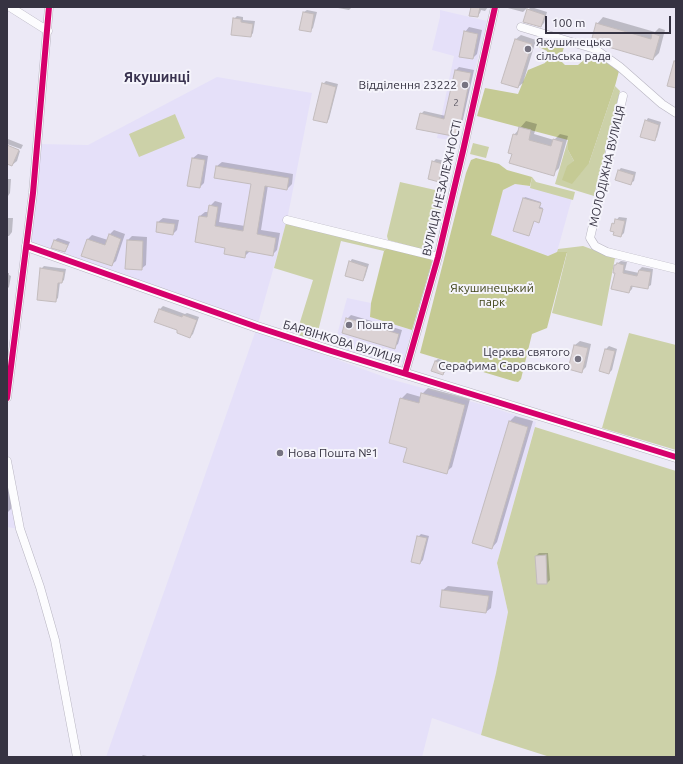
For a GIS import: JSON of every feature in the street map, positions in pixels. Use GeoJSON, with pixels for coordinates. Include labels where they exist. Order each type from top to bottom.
{"type":"FeatureCollection","features":[{"type":"Feature","properties":{"kind":"street"},"geometry":{"type":"LineString","coordinates":[[10,7],[48,31]]}},
{"type":"Feature","properties":{"kind":"street"},"geometry":{"type":"LineString","coordinates":[[7,398],[27,246],[38,144],[49,7]]}},
{"type":"Feature","properties":{"kind":"street","name":"ВУЛИЦЯ НЕЗАЛЕЖНОСТІ"},"geometry":{"type":"LineString","coordinates":[[405,373],[438,257],[495,7]]}},
{"type":"Feature","properties":{"kind":"street"},"geometry":{"type":"LineString","coordinates":[[521,27],[595,49],[620,67],[662,104],[676,113]]}},
{"type":"Feature","properties":{"kind":"street","name":"МОЛОДІЖНА ВУЛИЦЯ"},"geometry":{"type":"LineString","coordinates":[[623,96],[590,238],[595,246],[607,252],[676,269]]}},
{"type":"Feature","properties":{"kind":"street"},"geometry":{"type":"LineString","coordinates":[[287,220],[438,257]]}},
{"type":"Feature","properties":{"kind":"street","name":"БАРВІНКОВА ВУЛИЦЯ"},"geometry":{"type":"LineString","coordinates":[[27,246],[264,329],[676,457]]}},
{"type":"Feature","properties":{"kind":"street"},"geometry":{"type":"LineString","coordinates":[[7,461],[20,529],[40,587],[55,640],[77,757]]}},
{"type":"Feature","properties":{"kind":"shaded area"},"geometry":{"type":"Polygon","coordinates":[[[440,10],[487,21],[457,141],[437,138],[454,56],[432,50],[440,17],[440,10]]]}},
{"type":"Feature","properties":{"kind":"shaded area"},"geometry":{"type":"Polygon","coordinates":[[[217,77],[312,93],[287,220],[257,327],[27,246],[38,144],[88,145],[217,77]]]}},
{"type":"Feature","properties":{"kind":"shaded area"},"geometry":{"type":"Polygon","coordinates":[[[515,184],[530,186],[572,198],[557,252],[548,256],[490,235],[503,190],[515,184]]]}},
{"type":"Feature","properties":{"kind":"shaded area"},"geometry":{"type":"Polygon","coordinates":[[[347,298],[371,303],[370,317],[412,330],[404,361],[390,364],[336,349],[337,335],[347,298]]]}},
{"type":"Feature","properties":{"kind":"shaded area"},"geometry":{"type":"Polygon","coordinates":[[[257,327],[322,354],[390,379],[491,407],[536,422],[497,563],[508,612],[496,673],[481,735],[432,718],[422,757],[106,757],[257,327]]]}},
{"type":"Feature","properties":{"kind":"shaded area"},"geometry":{"type":"Polygon","coordinates":[[[7,461],[20,529],[7,527],[7,461]]]}},
{"type":"Feature","properties":{"kind":"green space"},"geometry":{"type":"Polygon","coordinates":[[[538,36],[565,44],[560,60],[565,65],[578,65],[586,58],[594,54],[619,71],[589,163],[572,184],[562,180],[567,166],[574,161],[568,150],[568,140],[477,116],[485,88],[518,94],[528,70],[545,63],[548,58],[547,51],[537,46],[538,36]]]}},
{"type":"Feature","properties":{"kind":"green space"},"geometry":{"type":"Polygon","coordinates":[[[615,86],[620,91],[594,196],[555,184],[568,140],[568,150],[574,161],[589,163],[615,86]]]}},
{"type":"Feature","properties":{"kind":"green space"},"geometry":{"type":"Polygon","coordinates":[[[175,114],[185,138],[139,157],[129,134],[175,114]]]}},
{"type":"Feature","properties":{"kind":"green space"},"geometry":{"type":"Polygon","coordinates":[[[473,143],[489,147],[486,158],[470,154],[473,143]]]}},
{"type":"Feature","properties":{"kind":"green space","name":"Якушинецький парк"},"geometry":{"type":"Polygon","coordinates":[[[476,158],[499,164],[507,170],[532,177],[530,186],[515,184],[503,190],[491,235],[548,256],[557,252],[567,252],[547,328],[532,334],[521,379],[518,382],[420,353],[466,173],[471,160],[476,158]]]}},
{"type":"Feature","properties":{"kind":"green space"},"geometry":{"type":"Polygon","coordinates":[[[532,177],[536,182],[575,192],[573,200],[530,188],[532,177]]]}},
{"type":"Feature","properties":{"kind":"green space"},"geometry":{"type":"Polygon","coordinates":[[[400,182],[444,192],[432,249],[427,251],[388,240],[387,236],[400,182]]]}},
{"type":"Feature","properties":{"kind":"green space"},"geometry":{"type":"Polygon","coordinates":[[[286,223],[387,247],[384,251],[341,241],[315,343],[296,335],[313,280],[274,268],[286,223]]]}},
{"type":"Feature","properties":{"kind":"green space"},"geometry":{"type":"Polygon","coordinates":[[[583,246],[615,258],[602,326],[552,313],[567,253],[557,252],[558,249],[583,246]]]}},
{"type":"Feature","properties":{"kind":"green space"},"geometry":{"type":"Polygon","coordinates":[[[387,247],[431,258],[432,262],[412,330],[370,317],[371,303],[384,251],[387,247]]]}},
{"type":"Feature","properties":{"kind":"green space"},"geometry":{"type":"Polygon","coordinates":[[[629,333],[676,345],[676,450],[602,428],[629,333]]]}},
{"type":"Feature","properties":{"kind":"green space"},"geometry":{"type":"Polygon","coordinates":[[[535,427],[676,471],[676,757],[550,757],[481,735],[496,673],[508,612],[497,563],[535,427]]]}},
{"type":"Feature","properties":{"kind":"building"},"geometry":{"type":"Polygon","coordinates":[[[471,7],[480,7],[478,17],[469,16],[471,7]]]}},
{"type":"Feature","properties":{"kind":"building"},"geometry":{"type":"Polygon","coordinates":[[[527,9],[545,15],[541,27],[523,22],[527,9]]]}},
{"type":"Feature","properties":{"kind":"building"},"geometry":{"type":"Polygon","coordinates":[[[303,12],[314,14],[311,32],[299,30],[303,12]]]}},
{"type":"Feature","properties":{"kind":"building"},"geometry":{"type":"Polygon","coordinates":[[[233,18],[241,19],[241,22],[253,24],[251,37],[231,35],[233,18]]]}},
{"type":"Feature","properties":{"kind":"building"},"geometry":{"type":"Polygon","coordinates":[[[596,23],[651,39],[652,33],[660,36],[653,60],[591,42],[596,23]]]}},
{"type":"Feature","properties":{"kind":"building"},"geometry":{"type":"Polygon","coordinates":[[[464,31],[478,34],[473,59],[459,57],[464,31]]]}},
{"type":"Feature","properties":{"kind":"building"},"geometry":{"type":"Polygon","coordinates":[[[515,39],[532,44],[518,88],[501,83],[515,39]]]}},
{"type":"Feature","properties":{"kind":"building"},"geometry":{"type":"Polygon","coordinates":[[[674,61],[676,61],[676,88],[667,86],[674,61]]]}},
{"type":"Feature","properties":{"kind":"building"},"geometry":{"type":"Polygon","coordinates":[[[455,70],[471,73],[458,137],[416,129],[420,113],[444,119],[455,70]]]}},
{"type":"Feature","properties":{"kind":"building"},"geometry":{"type":"Polygon","coordinates":[[[322,83],[336,87],[327,123],[313,120],[322,83]]]}},
{"type":"Feature","properties":{"kind":"building"},"geometry":{"type":"Polygon","coordinates":[[[645,120],[659,125],[655,141],[640,137],[645,120]]]}},
{"type":"Feature","properties":{"kind":"building"},"geometry":{"type":"Polygon","coordinates":[[[519,127],[531,130],[529,140],[551,146],[553,139],[563,142],[554,176],[509,163],[512,154],[508,153],[513,134],[517,135],[519,127]]]}},
{"type":"Feature","properties":{"kind":"building"},"geometry":{"type":"Polygon","coordinates":[[[7,145],[19,150],[12,166],[7,164],[7,145]]]}},
{"type":"Feature","properties":{"kind":"building"},"geometry":{"type":"Polygon","coordinates":[[[192,158],[205,160],[200,188],[187,186],[192,158]]]}},
{"type":"Feature","properties":{"kind":"building"},"geometry":{"type":"Polygon","coordinates":[[[432,161],[445,166],[443,175],[440,174],[439,182],[428,179],[432,161]]]}},
{"type":"Feature","properties":{"kind":"building"},"geometry":{"type":"Polygon","coordinates":[[[216,166],[289,178],[287,190],[265,186],[257,234],[276,238],[273,256],[246,251],[245,258],[224,254],[225,248],[195,242],[199,216],[207,217],[209,205],[218,207],[215,226],[243,231],[251,184],[214,178],[216,166]]]}},
{"type":"Feature","properties":{"kind":"building"},"geometry":{"type":"Polygon","coordinates":[[[618,170],[634,175],[631,185],[615,180],[618,170]]]}},
{"type":"Feature","properties":{"kind":"building"},"geometry":{"type":"Polygon","coordinates":[[[523,198],[541,203],[539,208],[543,209],[539,223],[534,221],[529,236],[513,231],[523,198]]]}},
{"type":"Feature","properties":{"kind":"building"},"geometry":{"type":"Polygon","coordinates":[[[615,219],[625,221],[621,237],[613,235],[614,232],[610,231],[612,223],[614,224],[615,219]]]}},
{"type":"Feature","properties":{"kind":"building"},"geometry":{"type":"Polygon","coordinates":[[[157,222],[175,224],[173,235],[156,232],[157,222]]]}},
{"type":"Feature","properties":{"kind":"building"},"geometry":{"type":"Polygon","coordinates":[[[109,234],[121,239],[112,266],[81,256],[87,239],[105,245],[109,234]]]}},
{"type":"Feature","properties":{"kind":"building"},"geometry":{"type":"Polygon","coordinates":[[[54,240],[68,245],[65,252],[51,248],[54,240]]]}},
{"type":"Feature","properties":{"kind":"building"},"geometry":{"type":"Polygon","coordinates":[[[127,240],[143,241],[142,270],[125,269],[127,240]]]}},
{"type":"Feature","properties":{"kind":"building"},"geometry":{"type":"Polygon","coordinates":[[[349,261],[367,267],[363,281],[345,276],[349,261]]]}},
{"type":"Feature","properties":{"kind":"building"},"geometry":{"type":"Polygon","coordinates":[[[617,263],[624,265],[623,273],[637,276],[639,270],[651,272],[648,289],[631,286],[629,293],[611,289],[615,273],[613,273],[614,265],[617,263]]]}},
{"type":"Feature","properties":{"kind":"building"},"geometry":{"type":"Polygon","coordinates":[[[40,268],[64,272],[62,283],[58,283],[56,302],[37,300],[40,268]]]}},
{"type":"Feature","properties":{"kind":"building"},"geometry":{"type":"Polygon","coordinates":[[[159,309],[182,317],[183,315],[197,320],[190,338],[177,333],[177,330],[154,322],[159,309]]]}},
{"type":"Feature","properties":{"kind":"building"},"geometry":{"type":"Polygon","coordinates":[[[346,318],[399,334],[395,349],[342,333],[346,318]]]}},
{"type":"Feature","properties":{"kind":"building","name":"Церква святого Серафима Саровського"},"geometry":{"type":"Polygon","coordinates":[[[574,345],[588,348],[582,373],[568,369],[574,345]]]}},
{"type":"Feature","properties":{"kind":"building"},"geometry":{"type":"Polygon","coordinates":[[[605,349],[615,351],[609,374],[599,371],[605,349]]]}},
{"type":"Feature","properties":{"kind":"building"},"geometry":{"type":"Polygon","coordinates":[[[435,361],[446,365],[443,375],[431,371],[435,361]]]}},
{"type":"Feature","properties":{"kind":"building"},"geometry":{"type":"Polygon","coordinates":[[[421,393],[465,405],[447,474],[403,462],[407,448],[389,443],[400,398],[419,403],[421,393]]]}},
{"type":"Feature","properties":{"kind":"building"},"geometry":{"type":"Polygon","coordinates":[[[509,421],[528,427],[492,549],[472,543],[509,421]]]}},
{"type":"Feature","properties":{"kind":"building"},"geometry":{"type":"Polygon","coordinates":[[[417,536],[427,538],[420,564],[411,562],[417,536]]]}},
{"type":"Feature","properties":{"kind":"building"},"geometry":{"type":"Polygon","coordinates":[[[546,555],[547,584],[537,584],[535,556],[546,555]]]}},
{"type":"Feature","properties":{"kind":"building"},"geometry":{"type":"Polygon","coordinates":[[[442,590],[489,596],[486,613],[440,607],[442,590]]]}},
{"type":"Feature","properties":{"kind":"cycle path"},"geometry":{"type":"LineString","coordinates":[[7,398],[33,193],[49,7]]}},
{"type":"Feature","properties":{"kind":"cycle path"},"geometry":{"type":"LineString","coordinates":[[405,373],[438,257],[495,7]]}},
{"type":"Feature","properties":{"kind":"cycle path"},"geometry":{"type":"LineString","coordinates":[[27,246],[257,327],[676,457]]}},
{"type":"Feature","properties":{"kind":"place","name":"Якушинецька сільська рада"},"geometry":{"type":"Point","coordinates":[528,49]}},
{"type":"Feature","properties":{"kind":"place","name":"Відділення 23222"},"geometry":{"type":"Point","coordinates":[465,85]}},
{"type":"Feature","properties":{"kind":"place","name":"Пошта"},"geometry":{"type":"Point","coordinates":[349,325]}},
{"type":"Feature","properties":{"kind":"place","name":"Церква святого Серафима Саровського"},"geometry":{"type":"Point","coordinates":[578,359]}},
{"type":"Feature","properties":{"kind":"place","name":"Нова Пошта №1"},"geometry":{"type":"Point","coordinates":[280,453]}},
{"type":"Feature","properties":{"kind":"district","name":"Якушинці"},"geometry":{"type":"Point","coordinates":[157,77]}}]}
